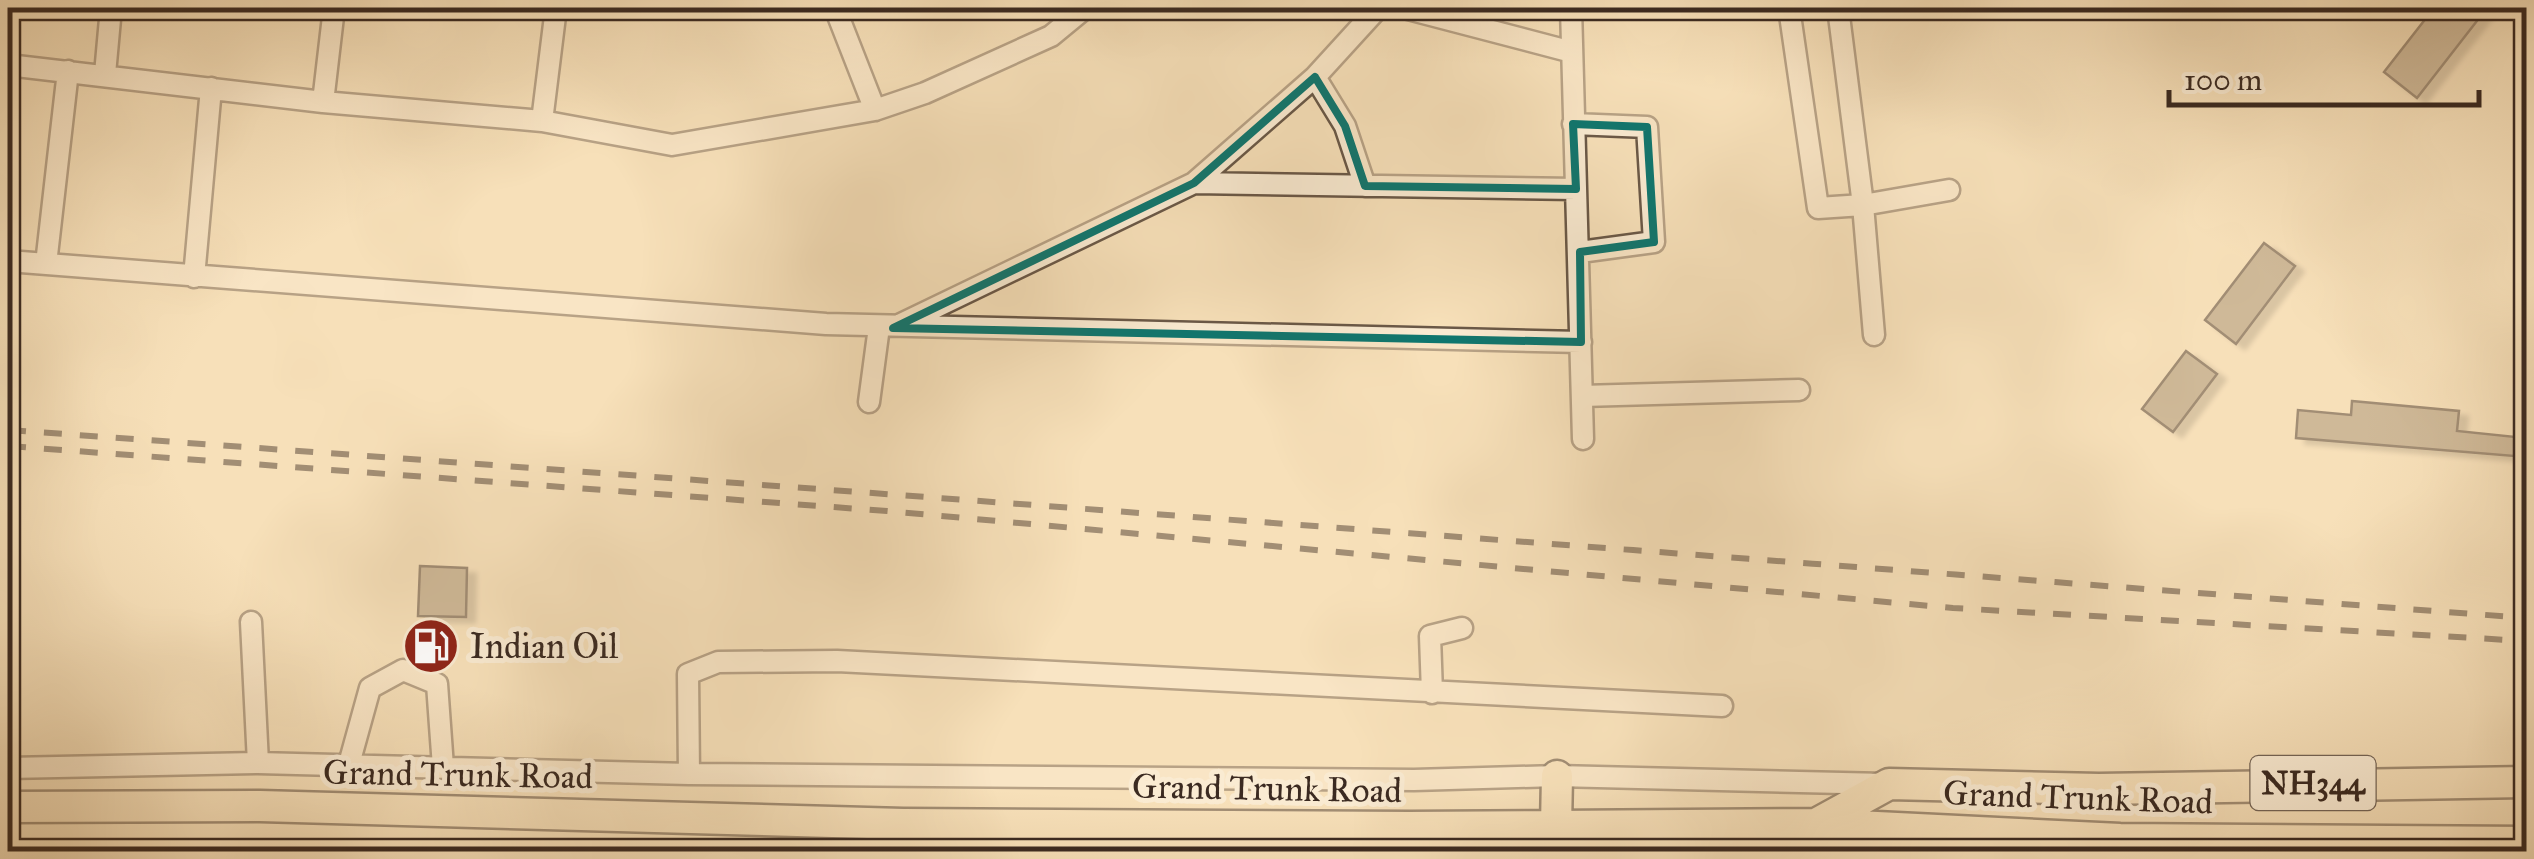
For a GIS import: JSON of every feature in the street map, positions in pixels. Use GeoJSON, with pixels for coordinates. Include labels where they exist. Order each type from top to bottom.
{"type":"FeatureCollection","features":[{"type":"Feature","properties":{"kind":"highway"},"geometry":{"type":"LineString","coordinates":[[1556,826],[1557,776]]}},
{"type":"Feature","properties":{"kind":"highway","name":"NH344"},"geometry":{"type":"LineString","coordinates":[[1816,824],[1889,784],[2099,789],[2526,782]]}},
{"type":"Feature","properties":{"kind":"highway","name":"Grand Trunk Road"},"geometry":{"type":"LineString","coordinates":[[8,807],[260,806],[904,824],[1816,824],[2120,839],[2526,842]]}},
{"type":"Feature","properties":{"kind":"street"},"geometry":{"type":"LineString","coordinates":[[105,74],[111,8]]}},
{"type":"Feature","properties":{"kind":"street"},"geometry":{"type":"LineString","coordinates":[[322,102],[334,8]]}},
{"type":"Feature","properties":{"kind":"street"},"geometry":{"type":"LineString","coordinates":[[542,121],[556,8]]}},
{"type":"Feature","properties":{"kind":"street"},"geometry":{"type":"LineString","coordinates":[[835,8],[875,110]]}},
{"type":"Feature","properties":{"kind":"street"},"geometry":{"type":"LineString","coordinates":[[8,65],[322,102],[542,121],[672,145],[875,110],[1051,36],[1085,8]]}},
{"type":"Feature","properties":{"kind":"street"},"geometry":{"type":"LineString","coordinates":[[886,327],[1194,183],[1315,77],[1378,8]]}},
{"type":"Feature","properties":{"kind":"street"},"geometry":{"type":"LineString","coordinates":[[1404,8],[1572,52]]}},
{"type":"Feature","properties":{"kind":"street"},"geometry":{"type":"LineString","coordinates":[[1571,8],[1584,439]]}},
{"type":"Feature","properties":{"kind":"street"},"geometry":{"type":"LineString","coordinates":[[1789,8],[1818,208],[1864,205],[1950,190]]}},
{"type":"Feature","properties":{"kind":"street"},"geometry":{"type":"LineString","coordinates":[[1838,8],[1864,205],[1874,335]]}},
{"type":"Feature","properties":{"kind":"street"},"geometry":{"type":"LineString","coordinates":[[46,264],[68,71]]}},
{"type":"Feature","properties":{"kind":"street"},"geometry":{"type":"LineString","coordinates":[[1315,77],[1345,126],[1365,186]]}},
{"type":"Feature","properties":{"kind":"street"},"geometry":{"type":"LineString","coordinates":[[194,276],[212,88]]}},
{"type":"Feature","properties":{"kind":"street"},"geometry":{"type":"LineString","coordinates":[[1573,124],[1647,127],[1654,242],[1580,252]]}},
{"type":"Feature","properties":{"kind":"street"},"geometry":{"type":"LineString","coordinates":[[1194,183],[1576,189]]}},
{"type":"Feature","properties":{"kind":"street"},"geometry":{"type":"LineString","coordinates":[[8,261],[886,327],[1581,342]]}},
{"type":"Feature","properties":{"kind":"street"},"geometry":{"type":"LineString","coordinates":[[869,402],[886,327]]}},
{"type":"Feature","properties":{"kind":"street"},"geometry":{"type":"LineString","coordinates":[[1582,396],[1799,390]]}},
{"type":"Feature","properties":{"kind":"street"},"geometry":{"type":"LineString","coordinates":[[251,622],[258,763]]}},
{"type":"Feature","properties":{"kind":"street"},"geometry":{"type":"LineString","coordinates":[[1432,693],[1430,636],[1462,628]]}},
{"type":"Feature","properties":{"kind":"street"},"geometry":{"type":"LineString","coordinates":[[689,774],[688,674],[718,662],[837,662],[1722,706]]}},
{"type":"Feature","properties":{"kind":"street"},"geometry":{"type":"LineString","coordinates":[[348,764],[370,688],[403,670],[437,684],[443,768]]}},
{"type":"Feature","properties":{"kind":"street"},"geometry":{"type":"LineString","coordinates":[[8,768],[258,763],[689,774],[1394,780],[1557,776],[1889,784]]}},
{"type":"Feature","properties":{"kind":"highlighted area"},"geometry":{"type":"Polygon","coordinates":[[[1315,77],[1345,126],[1365,186],[1576,189],[1573,124],[1647,127],[1654,242],[1580,252],[1581,342],[893,328],[1194,183],[1315,77]]]}},
{"type":"Feature","properties":{"kind":"building"},"geometry":{"type":"Polygon","coordinates":[[[2434,8],[2487,8],[2417,98],[2384,72],[2434,8]]]}},
{"type":"Feature","properties":{"kind":"building"},"geometry":{"type":"Polygon","coordinates":[[[2264,243],[2295,266],[2236,344],[2205,320],[2264,243]]]}},
{"type":"Feature","properties":{"kind":"building"},"geometry":{"type":"Polygon","coordinates":[[[2186,351],[2217,374],[2173,432],[2142,409],[2186,351]]]}},
{"type":"Feature","properties":{"kind":"building"},"geometry":{"type":"Polygon","coordinates":[[[2352,401],[2459,411],[2457,431],[2516,437],[2514,456],[2296,438],[2298,410],[2351,415],[2352,401]]]}},
{"type":"Feature","properties":{"kind":"building"},"geometry":{"type":"Polygon","coordinates":[[[420,566],[467,568],[466,617],[418,616],[420,566]]]}},
{"type":"Feature","properties":{"kind":"railway"},"geometry":{"type":"LineString","coordinates":[[8,430],[2526,618]]}},
{"type":"Feature","properties":{"kind":"railway"},"geometry":{"type":"LineString","coordinates":[[8,446],[887,511],[1953,608],[2526,641]]}},
{"type":"Feature","properties":{"kind":"place","name":"Indian Oil"},"geometry":{"type":"Point","coordinates":[431,646]}}]}
